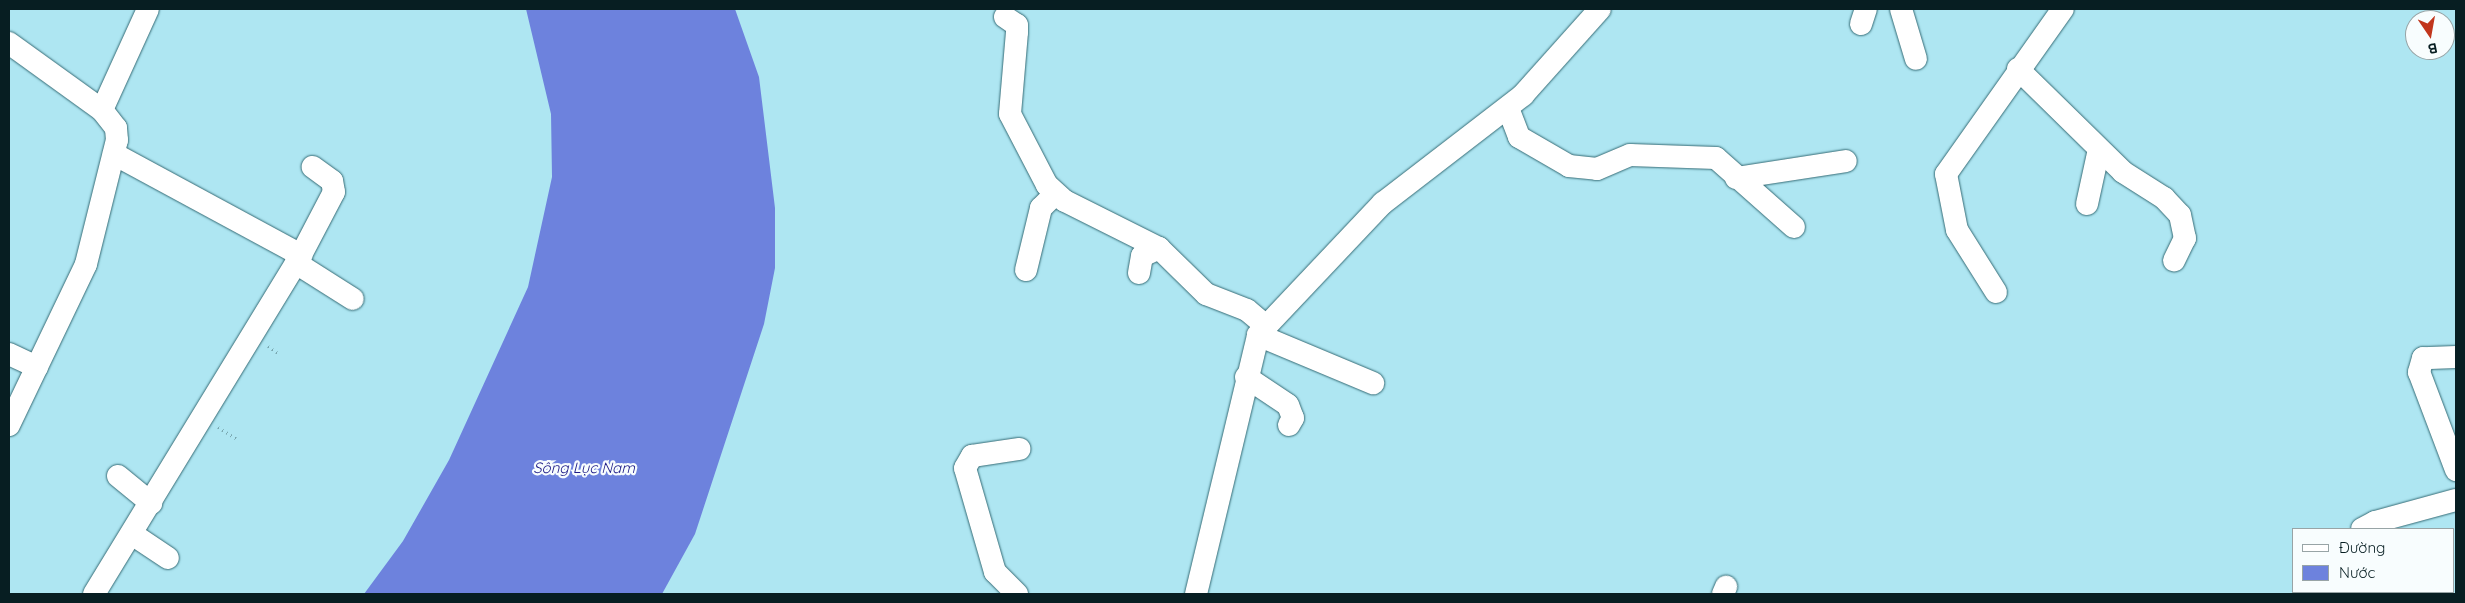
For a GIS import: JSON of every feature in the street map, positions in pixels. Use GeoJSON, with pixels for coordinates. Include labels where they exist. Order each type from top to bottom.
{"type":"FeatureCollection","features":[{"type":"Feature","properties":{"kind":"street"},"geometry":{"type":"LineString","coordinates":[[102,110],[148,9]]}},
{"type":"Feature","properties":{"kind":"street"},"geometry":{"type":"LineString","coordinates":[[1196,594],[1246,377],[1262,331],[1383,203],[1508,108],[1542,77],[1600,9]]}},
{"type":"Feature","properties":{"kind":"street"},"geometry":{"type":"LineString","coordinates":[[1901,9],[1916,59]]}},
{"type":"Feature","properties":{"kind":"street"},"geometry":{"type":"LineString","coordinates":[[1996,292],[1957,230],[1946,174],[2018,69],[2063,9]]}},
{"type":"Feature","properties":{"kind":"street"},"geometry":{"type":"LineString","coordinates":[[1005,17],[1017,25],[1010,114],[1055,194],[1159,248],[1206,294],[1246,310],[1262,331],[1372,383]]}},
{"type":"Feature","properties":{"kind":"street"},"geometry":{"type":"LineString","coordinates":[[9,43],[102,110],[118,133],[86,264],[9,425]]}},
{"type":"Feature","properties":{"kind":"street"},"geometry":{"type":"LineString","coordinates":[[2018,69],[2099,149],[2180,215],[2185,238],[2174,261]]}},
{"type":"Feature","properties":{"kind":"street"},"geometry":{"type":"LineString","coordinates":[[1508,108],[1519,137],[1556,163],[1597,169],[1630,155],[1716,158],[1736,178],[1794,227]]}},
{"type":"Feature","properties":{"kind":"street"},"geometry":{"type":"LineString","coordinates":[[2087,204],[2099,149]]}},
{"type":"Feature","properties":{"kind":"street"},"geometry":{"type":"LineString","coordinates":[[114,154],[298,259],[352,299]]}},
{"type":"Feature","properties":{"kind":"street"},"geometry":{"type":"LineString","coordinates":[[1736,178],[1846,161]]}},
{"type":"Feature","properties":{"kind":"street"},"geometry":{"type":"LineString","coordinates":[[94,594],[152,502],[298,259],[335,188],[312,167]]}},
{"type":"Feature","properties":{"kind":"street"},"geometry":{"type":"LineString","coordinates":[[1026,270],[1041,208],[1055,194]]}},
{"type":"Feature","properties":{"kind":"street"},"geometry":{"type":"LineString","coordinates":[[1139,273],[1142,256],[1159,248]]}},
{"type":"Feature","properties":{"kind":"street"},"geometry":{"type":"LineString","coordinates":[[9,354],[37,367]]}},
{"type":"Feature","properties":{"kind":"street"},"geometry":{"type":"LineString","coordinates":[[2456,357],[2423,358],[2419,372],[2427,405],[2456,470]]}},
{"type":"Feature","properties":{"kind":"street"},"geometry":{"type":"LineString","coordinates":[[1246,377],[1288,405],[1293,418],[1288,425]]}},
{"type":"Feature","properties":{"kind":"street"},"geometry":{"type":"LineString","coordinates":[[1017,594],[995,572],[965,468],[972,456],[985,452],[1018,449]]}},
{"type":"Feature","properties":{"kind":"street"},"geometry":{"type":"LineString","coordinates":[[118,476],[152,502]]}},
{"type":"Feature","properties":{"kind":"street"},"geometry":{"type":"LineString","coordinates":[[2364,528],[2375,522],[2456,500]]}},
{"type":"Feature","properties":{"kind":"street"},"geometry":{"type":"LineString","coordinates":[[132,534],[168,558]]}},
{"type":"Feature","properties":{"kind":"water","name":"Sông Lục Nam"},"geometry":{"type":"Polygon","coordinates":[[[526,9],[735,9],[759,77],[775,208],[775,268],[764,324],[695,534],[662,594],[364,594],[403,541],[449,460],[528,287],[552,177],[551,114],[526,9]]]}}]}
